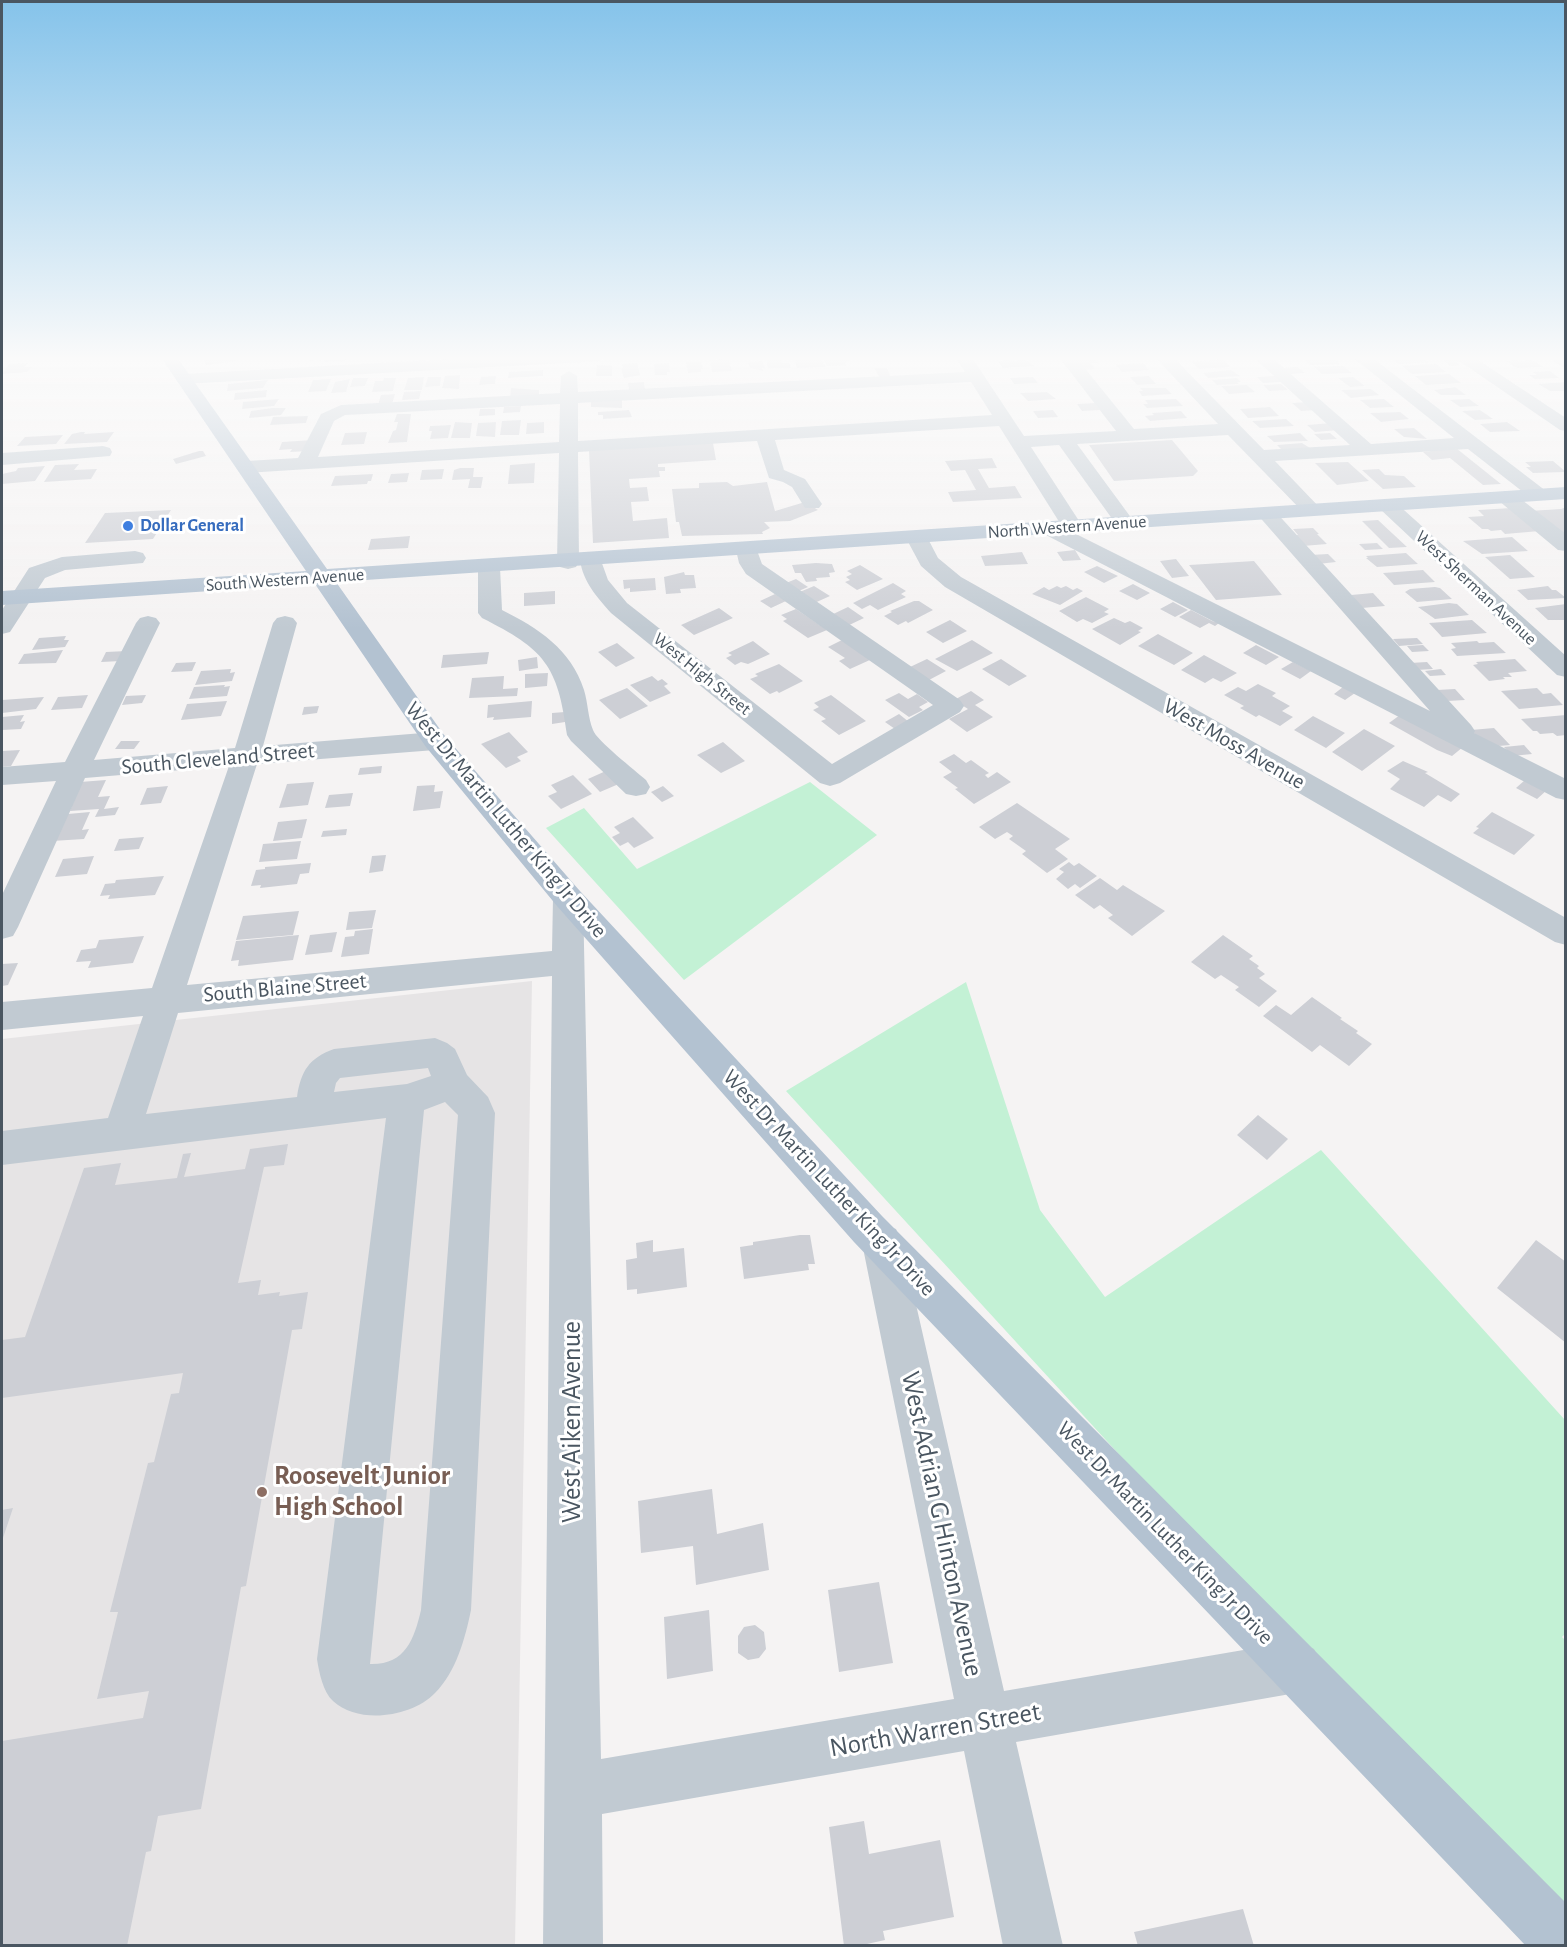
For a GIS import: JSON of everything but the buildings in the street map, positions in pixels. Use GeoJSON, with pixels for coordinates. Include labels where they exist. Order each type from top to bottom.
{"type":"FeatureCollection","features":[{"type":"Feature","properties":{"kind":"main road","name":"West Dr Martin Luther King Jr Drive"},"geometry":{"type":"LineString","coordinates":[[232,447],[435,741],[568,898],[882,1243],[1566,1945]]}},
{"type":"Feature","properties":{"kind":"main road","name":"North Western Avenue"},"geometry":{"type":"LineString","coordinates":[[579,561],[1566,493]]}},
{"type":"Feature","properties":{"kind":"main road","name":"South Western Avenue"},"geometry":{"type":"LineString","coordinates":[[11,598],[579,561]]}},
{"type":"Feature","properties":{"kind":"street"},"geometry":{"type":"LineString","coordinates":[[305,463],[313,447]]}},
{"type":"Feature","properties":{"kind":"street"},"geometry":{"type":"LineString","coordinates":[[246,467],[556,447]]}},
{"type":"Feature","properties":{"kind":"street"},"geometry":{"type":"LineString","coordinates":[[569,447],[579,561]]}},
{"type":"Feature","properties":{"kind":"street"},"geometry":{"type":"LineString","coordinates":[[768,447],[776,474],[789,476],[802,483],[812,504]]}},
{"type":"Feature","properties":{"kind":"street"},"geometry":{"type":"LineString","coordinates":[[1021,447],[1073,527]]}},
{"type":"Feature","properties":{"kind":"street"},"geometry":{"type":"LineString","coordinates":[[1069,447],[1125,523]]}},
{"type":"Feature","properties":{"kind":"street"},"geometry":{"type":"LineString","coordinates":[[1250,447],[1312,510]]}},
{"type":"Feature","properties":{"kind":"street"},"geometry":{"type":"LineString","coordinates":[[1363,447],[1367,450]]}},
{"type":"Feature","properties":{"kind":"street"},"geometry":{"type":"LineString","coordinates":[[1259,456],[1414,447]]}},
{"type":"Feature","properties":{"kind":"street"},"geometry":{"type":"LineString","coordinates":[[1477,447],[1539,495]]}},
{"type":"Feature","properties":{"kind":"street"},"geometry":{"type":"LineString","coordinates":[[2,459],[103,452]]}},
{"type":"Feature","properties":{"kind":"street"},"geometry":{"type":"LineString","coordinates":[[1506,497],[1566,545]]}},
{"type":"Feature","properties":{"kind":"street","name":"West Sherman Avenue"},"geometry":{"type":"LineString","coordinates":[[1387,505],[1566,670]]}},
{"type":"Feature","properties":{"kind":"street"},"geometry":{"type":"LineString","coordinates":[[1266,513],[1476,746]]}},
{"type":"Feature","properties":{"kind":"street"},"geometry":{"type":"LineString","coordinates":[[1048,529],[1566,791]]}},
{"type":"Feature","properties":{"kind":"street","name":"West Moss Avenue"},"geometry":{"type":"LineString","coordinates":[[917,538],[929,561],[952,582],[1566,933]]}},
{"type":"Feature","properties":{"kind":"street","name":"West High Street"},"geometry":{"type":"LineString","coordinates":[[579,561],[591,570],[600,586],[619,608],[830,777],[951,706],[754,569],[747,550]]}},
{"type":"Feature","properties":{"kind":"street"},"geometry":{"type":"LineString","coordinates":[[2,627],[11,598],[37,573],[62,564],[135,558]]}},
{"type":"Feature","properties":{"kind":"street"},"geometry":{"type":"LineString","coordinates":[[489,567],[490,613],[524,629],[558,661],[570,678],[577,706],[580,735],[636,787]]}},
{"type":"Feature","properties":{"kind":"street"},"geometry":{"type":"LineString","coordinates":[[2,927],[75,770],[148,623]]}},
{"type":"Feature","properties":{"kind":"street"},"geometry":{"type":"LineString","coordinates":[[121,1133],[246,757],[285,623]]}},
{"type":"Feature","properties":{"kind":"street","name":"South Cleveland Street"},"geometry":{"type":"LineString","coordinates":[[2,776],[435,741]]}},
{"type":"Feature","properties":{"kind":"street","name":"West Aiken Avenue"},"geometry":{"type":"LineString","coordinates":[[568,898],[573,1946]]}},
{"type":"Feature","properties":{"kind":"street","name":"South Blaine Street"},"geometry":{"type":"LineString","coordinates":[[2,1016],[568,962]]}},
{"type":"Feature","properties":{"kind":"street"},"geometry":{"type":"LineString","coordinates":[[313,1111],[319,1076],[325,1068],[334,1064],[435,1053],[444,1059],[452,1084],[473,1104],[477,1113],[446,1610],[440,1637],[428,1662],[412,1679],[393,1687],[372,1690],[358,1686],[347,1678],[343,1659],[407,1100]]}},
{"type":"Feature","properties":{"kind":"street"},"geometry":{"type":"LineString","coordinates":[[2,1148],[407,1100],[452,1084]]}},
{"type":"Feature","properties":{"kind":"street","name":"West Adrian G Hinton Avenue"},"geometry":{"type":"LineString","coordinates":[[882,1243],[1033,1946]]}},
{"type":"Feature","properties":{"kind":"street","name":"North Warren Street"},"geometry":{"type":"LineString","coordinates":[[574,1791],[984,1723],[1296,1667]]}},
{"type":"Feature","properties":{"kind":"shaded area","name":"Roosevelt Junior High School"},"geometry":{"type":"Polygon","coordinates":[[[532,981],[515,1945],[2,1945],[2,1039],[532,981]]]}},
{"type":"Feature","properties":{"kind":"green space"},"geometry":{"type":"Polygon","coordinates":[[[810,782],[877,835],[684,980],[546,828],[584,808],[637,869],[810,782]]]}},
{"type":"Feature","properties":{"kind":"green space"},"geometry":{"type":"Polygon","coordinates":[[[966,982],[1040,1210],[1105,1297],[1321,1150],[1565,1420],[1566,1633],[1562,1637],[1566,1641],[1565,1914],[1181,1522],[786,1091],[966,982]]]}},
{"type":"Feature","properties":{"kind":"place","name":"Dollar General"},"geometry":{"type":"Point","coordinates":[128,526]}},
{"type":"Feature","properties":{"kind":"place","name":"Roosevelt Junior High School"},"geometry":{"type":"Point","coordinates":[262,1492]}}]}
